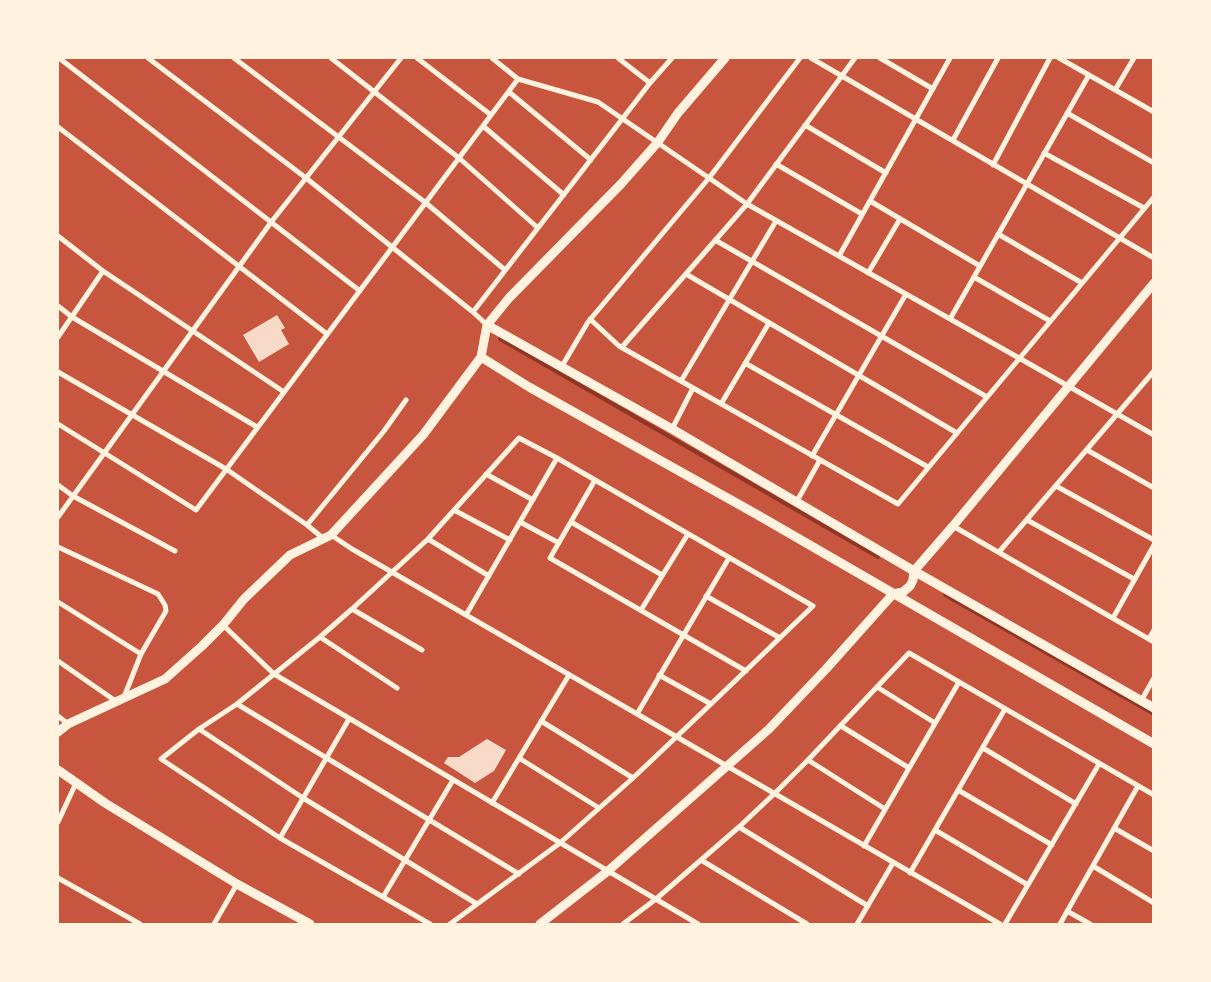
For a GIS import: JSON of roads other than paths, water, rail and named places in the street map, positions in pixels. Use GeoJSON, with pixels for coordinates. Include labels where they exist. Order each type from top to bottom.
{"type":"FeatureCollection","features":[{"type":"Feature","properties":{"kind":"street"},"geometry":{"type":"LineString","coordinates":[[59,58],[360,290]]}},
{"type":"Feature","properties":{"kind":"street"},"geometry":{"type":"LineString","coordinates":[[148,58],[306,178],[487,325],[672,429],[1154,708]]}},
{"type":"Feature","properties":{"kind":"street"},"geometry":{"type":"LineString","coordinates":[[234,58],[426,202],[505,270]]}},
{"type":"Feature","properties":{"kind":"street"},"geometry":{"type":"LineString","coordinates":[[331,58],[459,158],[538,228]]}},
{"type":"Feature","properties":{"kind":"street"},"geometry":{"type":"LineString","coordinates":[[58,517],[271,222],[401,58]]}},
{"type":"Feature","properties":{"kind":"street"},"geometry":{"type":"LineString","coordinates":[[416,58],[491,115]]}},
{"type":"Feature","properties":{"kind":"street"},"geometry":{"type":"LineString","coordinates":[[492,58],[518,79],[598,102],[747,204],[1154,435]]}},
{"type":"Feature","properties":{"kind":"street"},"geometry":{"type":"LineString","coordinates":[[618,58],[650,83]]}},
{"type":"Feature","properties":{"kind":"street"},"geometry":{"type":"LineString","coordinates":[[473,312],[650,83],[672,58]]}},
{"type":"Feature","properties":{"kind":"street"},"geometry":{"type":"LineString","coordinates":[[58,732],[68,724],[165,679],[202,646],[244,600],[290,555],[328,537],[423,435],[481,358],[487,325],[509,298],[622,184],[658,142],[678,113],[725,58]]}},
{"type":"Feature","properties":{"kind":"street"},"geometry":{"type":"LineString","coordinates":[[562,366],[590,319],[709,178],[800,58]]}},
{"type":"Feature","properties":{"kind":"street"},"geometry":{"type":"LineString","coordinates":[[811,58],[1154,258]]}},
{"type":"Feature","properties":{"kind":"street"},"geometry":{"type":"LineString","coordinates":[[622,347],[747,204],[854,58]]}},
{"type":"Feature","properties":{"kind":"street"},"geometry":{"type":"LineString","coordinates":[[880,58],[933,89]]}},
{"type":"Feature","properties":{"kind":"street"},"geometry":{"type":"LineString","coordinates":[[839,256],[950,58]]}},
{"type":"Feature","properties":{"kind":"street"},"geometry":{"type":"LineString","coordinates":[[953,140],[998,58]]}},
{"type":"Feature","properties":{"kind":"street"},"geometry":{"type":"LineString","coordinates":[[993,164],[1050,58]]}},
{"type":"Feature","properties":{"kind":"street"},"geometry":{"type":"LineString","coordinates":[[1059,58],[1154,112]]}},
{"type":"Feature","properties":{"kind":"street"},"geometry":{"type":"LineString","coordinates":[[1115,90],[1134,58]]}},
{"type":"Feature","properties":{"kind":"street"},"geometry":{"type":"LineString","coordinates":[[950,319],[1089,74]]}},
{"type":"Feature","properties":{"kind":"street"},"geometry":{"type":"LineString","coordinates":[[58,424],[196,510],[518,79]]}},
{"type":"Feature","properties":{"kind":"street"},"geometry":{"type":"LineString","coordinates":[[509,92],[591,160]]}},
{"type":"Feature","properties":{"kind":"street"},"geometry":{"type":"LineString","coordinates":[[1067,113],[1154,163]]}},
{"type":"Feature","properties":{"kind":"street"},"geometry":{"type":"LineString","coordinates":[[805,125],[886,173]]}},
{"type":"Feature","properties":{"kind":"street"},"geometry":{"type":"LineString","coordinates":[[483,126],[564,194]]}},
{"type":"Feature","properties":{"kind":"street"},"geometry":{"type":"LineString","coordinates":[[58,127],[328,334]]}},
{"type":"Feature","properties":{"kind":"street"},"geometry":{"type":"LineString","coordinates":[[1044,153],[1144,208]]}},
{"type":"Feature","properties":{"kind":"street"},"geometry":{"type":"LineString","coordinates":[[776,164],[862,214]]}},
{"type":"Feature","properties":{"kind":"street"},"geometry":{"type":"LineString","coordinates":[[590,319],[622,347],[898,504],[1154,197]]}},
{"type":"Feature","properties":{"kind":"street"},"geometry":{"type":"LineString","coordinates":[[870,201],[980,266]]}},
{"type":"Feature","properties":{"kind":"street"},"geometry":{"type":"LineString","coordinates":[[868,273],[900,219]]}},
{"type":"Feature","properties":{"kind":"street"},"geometry":{"type":"LineString","coordinates":[[681,381],[776,221]]}},
{"type":"Feature","properties":{"kind":"street"},"geometry":{"type":"LineString","coordinates":[[998,234],[1082,283]]}},
{"type":"Feature","properties":{"kind":"street"},"geometry":{"type":"LineString","coordinates":[[58,236],[102,271],[284,392]]}},
{"type":"Feature","properties":{"kind":"street"},"geometry":{"type":"LineString","coordinates":[[715,240],[986,397]]}},
{"type":"Feature","properties":{"kind":"street"},"geometry":{"type":"LineString","coordinates":[[58,337],[102,271]]}},
{"type":"Feature","properties":{"kind":"street"},"geometry":{"type":"LineString","coordinates":[[686,274],[957,433]]}},
{"type":"Feature","properties":{"kind":"street"},"geometry":{"type":"LineString","coordinates":[[974,277],[1050,321]]}},
{"type":"Feature","properties":{"kind":"street"},"geometry":{"type":"LineString","coordinates":[[540,924],[608,871],[769,729],[893,594],[903,592],[910,586],[914,570],[953,526],[1154,283]]}},
{"type":"Feature","properties":{"kind":"street"},"geometry":{"type":"LineString","coordinates":[[812,456],[906,294]]}},
{"type":"Feature","properties":{"kind":"street"},"geometry":{"type":"LineString","coordinates":[[58,306],[72,317],[257,427]]}},
{"type":"Feature","properties":{"kind":"street"},"geometry":{"type":"LineString","coordinates":[[721,404],[768,323]]}},
{"type":"Feature","properties":{"kind":"street"},"geometry":{"type":"LineString","coordinates":[[481,358],[1154,744]]}},
{"type":"Feature","properties":{"kind":"street"},"geometry":{"type":"LineString","coordinates":[[745,363],[928,467]]}},
{"type":"Feature","properties":{"kind":"street"},"geometry":{"type":"LineString","coordinates":[[58,372],[226,469],[307,525],[393,572],[1000,924]]}},
{"type":"Feature","properties":{"kind":"street"},"geometry":{"type":"LineString","coordinates":[[999,552],[1153,372]]}},
{"type":"Feature","properties":{"kind":"street"},"geometry":{"type":"LineString","coordinates":[[672,429],[693,388]]}},
{"type":"Feature","properties":{"kind":"street"},"geometry":{"type":"LineString","coordinates":[[307,525],[384,431],[406,400]]}},
{"type":"Feature","properties":{"kind":"street"},"geometry":{"type":"LineString","coordinates":[[430,924],[280,838],[161,759],[199,729],[237,704],[352,609],[428,539],[519,438],[558,458],[813,606],[633,778],[560,843],[450,924]]}},
{"type":"Feature","properties":{"kind":"street"},"geometry":{"type":"LineString","coordinates":[[1087,450],[1154,488]]}},
{"type":"Feature","properties":{"kind":"street"},"geometry":{"type":"LineString","coordinates":[[466,615],[558,458]]}},
{"type":"Feature","properties":{"kind":"street"},"geometry":{"type":"LineString","coordinates":[[797,501],[820,460]]}},
{"type":"Feature","properties":{"kind":"street"},"geometry":{"type":"LineString","coordinates":[[486,474],[533,500]]}},
{"type":"Feature","properties":{"kind":"street"},"geometry":{"type":"LineString","coordinates":[[595,480],[550,558],[746,671]]}},
{"type":"Feature","properties":{"kind":"street"},"geometry":{"type":"LineString","coordinates":[[58,485],[73,496],[175,551]]}},
{"type":"Feature","properties":{"kind":"street"},"geometry":{"type":"LineString","coordinates":[[1056,486],[1154,540]]}},
{"type":"Feature","properties":{"kind":"street"},"geometry":{"type":"LineString","coordinates":[[454,510],[510,540]]}},
{"type":"Feature","properties":{"kind":"street"},"geometry":{"type":"LineString","coordinates":[[1027,520],[1134,579]]}},
{"type":"Feature","properties":{"kind":"street"},"geometry":{"type":"LineString","coordinates":[[520,522],[558,543]]}},
{"type":"Feature","properties":{"kind":"street"},"geometry":{"type":"LineString","coordinates":[[571,522],[662,575]]}},
{"type":"Feature","properties":{"kind":"street"},"geometry":{"type":"LineString","coordinates":[[953,526],[1151,640],[1154,630]]}},
{"type":"Feature","properties":{"kind":"street"},"geometry":{"type":"LineString","coordinates":[[641,610],[688,534]]}},
{"type":"Feature","properties":{"kind":"street"},"geometry":{"type":"LineString","coordinates":[[428,539],[489,576]]}},
{"type":"Feature","properties":{"kind":"street"},"geometry":{"type":"LineString","coordinates":[[1112,618],[1154,545]]}},
{"type":"Feature","properties":{"kind":"street"},"geometry":{"type":"LineString","coordinates":[[58,547],[158,594],[165,604],[166,611],[142,654],[120,701]]}},
{"type":"Feature","properties":{"kind":"street"},"geometry":{"type":"LineString","coordinates":[[637,714],[729,558]]}},
{"type":"Feature","properties":{"kind":"street"},"geometry":{"type":"LineString","coordinates":[[706,596],[780,638]]}},
{"type":"Feature","properties":{"kind":"street"},"geometry":{"type":"LineString","coordinates":[[58,602],[142,654]]}},
{"type":"Feature","properties":{"kind":"street"},"geometry":{"type":"LineString","coordinates":[[352,609],[422,650]]}},
{"type":"Feature","properties":{"kind":"street"},"geometry":{"type":"LineString","coordinates":[[223,625],[274,674],[698,924]]}},
{"type":"Feature","properties":{"kind":"street"},"geometry":{"type":"LineString","coordinates":[[320,637],[398,688]]}},
{"type":"Feature","properties":{"kind":"street"},"geometry":{"type":"LineString","coordinates":[[623,924],[656,899],[774,794],[909,653],[1154,795]]}},
{"type":"Feature","properties":{"kind":"street"},"geometry":{"type":"LineString","coordinates":[[58,661],[120,701]]}},
{"type":"Feature","properties":{"kind":"street"},"geometry":{"type":"LineString","coordinates":[[492,802],[569,675]]}},
{"type":"Feature","properties":{"kind":"street"},"geometry":{"type":"LineString","coordinates":[[660,675],[711,704]]}},
{"type":"Feature","properties":{"kind":"street"},"geometry":{"type":"LineString","coordinates":[[1141,701],[1154,678]]}},
{"type":"Feature","properties":{"kind":"street"},"geometry":{"type":"LineString","coordinates":[[864,846],[959,682]]}},
{"type":"Feature","properties":{"kind":"street"},"geometry":{"type":"LineString","coordinates":[[877,687],[935,723]]}},
{"type":"Feature","properties":{"kind":"street"},"geometry":{"type":"LineString","coordinates":[[237,704],[519,874]]}},
{"type":"Feature","properties":{"kind":"street"},"geometry":{"type":"LineString","coordinates":[[910,873],[1005,709]]}},
{"type":"Feature","properties":{"kind":"street"},"geometry":{"type":"LineString","coordinates":[[58,716],[68,724]]}},
{"type":"Feature","properties":{"kind":"street"},"geometry":{"type":"LineString","coordinates":[[280,838],[348,719]]}},
{"type":"Feature","properties":{"kind":"street"},"geometry":{"type":"LineString","coordinates":[[541,722],[633,778]]}},
{"type":"Feature","properties":{"kind":"street"},"geometry":{"type":"LineString","coordinates":[[841,726],[909,768]]}},
{"type":"Feature","properties":{"kind":"street"},"geometry":{"type":"LineString","coordinates":[[199,729],[302,798],[477,904]]}},
{"type":"Feature","properties":{"kind":"street"},"geometry":{"type":"LineString","coordinates":[[983,748],[1076,804]]}},
{"type":"Feature","properties":{"kind":"street"},"geometry":{"type":"LineString","coordinates":[[519,758],[599,808]]}},
{"type":"Feature","properties":{"kind":"street"},"geometry":{"type":"LineString","coordinates":[[808,760],[885,809]]}},
{"type":"Feature","properties":{"kind":"street"},"geometry":{"type":"LineString","coordinates":[[1005,924],[1099,764]]}},
{"type":"Feature","properties":{"kind":"street"},"geometry":{"type":"LineString","coordinates":[[58,770],[105,802],[237,884],[310,924]]}},
{"type":"Feature","properties":{"kind":"street"},"geometry":{"type":"LineString","coordinates":[[383,897],[453,780]]}},
{"type":"Feature","properties":{"kind":"street"},"geometry":{"type":"LineString","coordinates":[[58,822],[76,783]]}},
{"type":"Feature","properties":{"kind":"street"},"geometry":{"type":"LineString","coordinates":[[1060,924],[1138,786]]}},
{"type":"Feature","properties":{"kind":"street"},"geometry":{"type":"LineString","coordinates":[[958,790],[1052,845]]}},
{"type":"Feature","properties":{"kind":"street"},"geometry":{"type":"LineString","coordinates":[[739,827],[868,906]]}},
{"type":"Feature","properties":{"kind":"street"},"geometry":{"type":"LineString","coordinates":[[1114,828],[1154,851]]}},
{"type":"Feature","properties":{"kind":"street"},"geometry":{"type":"LineString","coordinates":[[935,830],[1028,886]]}},
{"type":"Feature","properties":{"kind":"street"},"geometry":{"type":"LineString","coordinates":[[701,860],[807,924]]}},
{"type":"Feature","properties":{"kind":"street"},"geometry":{"type":"LineString","coordinates":[[857,924],[894,863]]}},
{"type":"Feature","properties":{"kind":"street"},"geometry":{"type":"LineString","coordinates":[[1093,866],[1154,903]]}},
{"type":"Feature","properties":{"kind":"street"},"geometry":{"type":"LineString","coordinates":[[58,878],[140,924]]}},
{"type":"Feature","properties":{"kind":"street"},"geometry":{"type":"LineString","coordinates":[[214,924],[237,884]]}},
{"type":"Feature","properties":{"kind":"street"},"geometry":{"type":"LineString","coordinates":[[1067,911],[1090,924]]}},
{"type":"Feature","properties":{"kind":"waterway"},"geometry":{"type":"LineString","coordinates":[[500,339],[878,557]]}},
{"type":"Feature","properties":{"kind":"waterway"},"geometry":{"type":"LineString","coordinates":[[945,595],[1154,714]]}}]}
